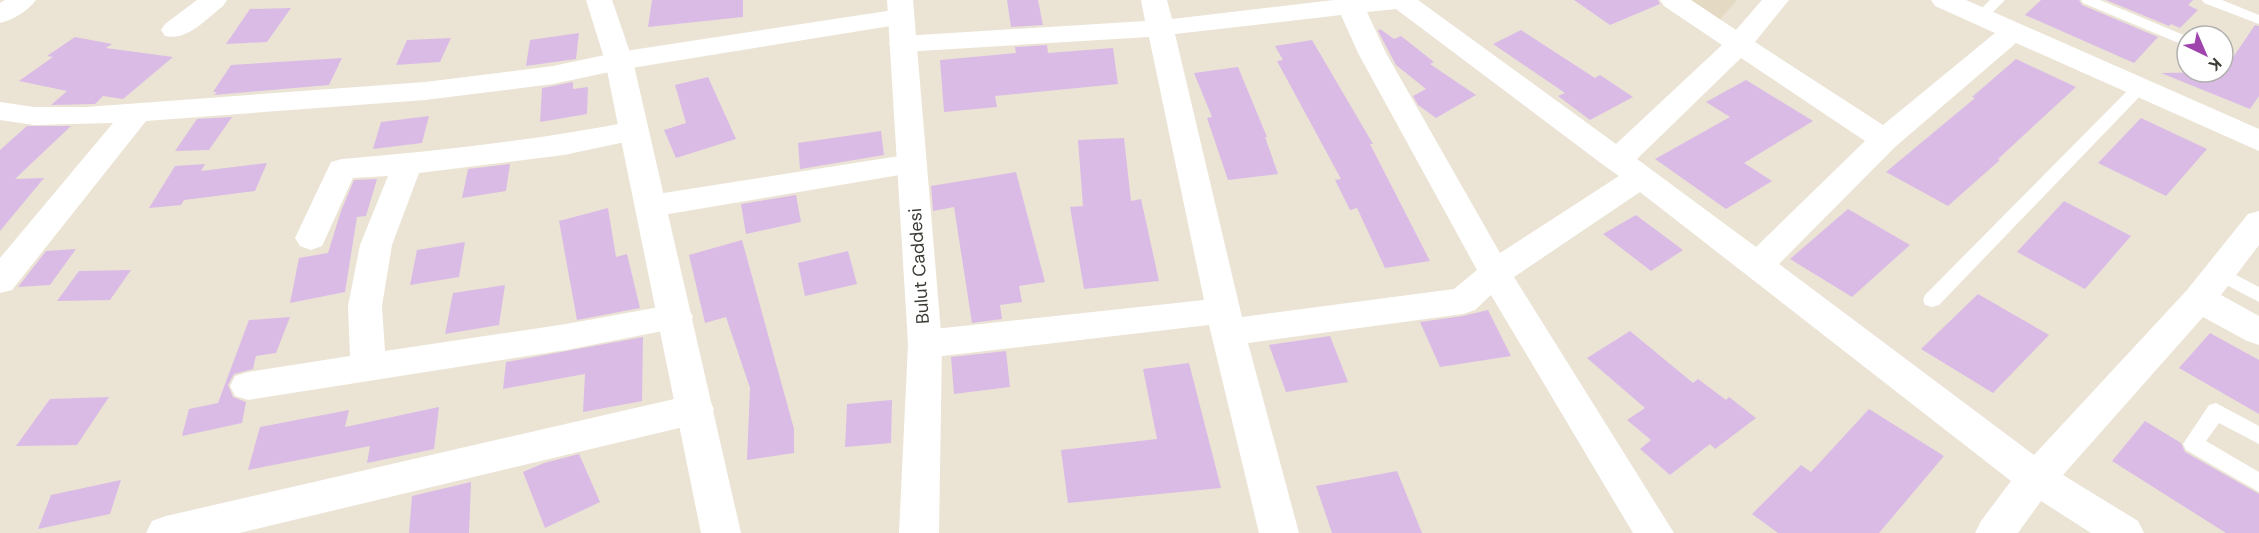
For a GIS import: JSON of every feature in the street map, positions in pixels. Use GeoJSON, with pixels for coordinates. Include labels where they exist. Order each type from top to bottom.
{"type":"FeatureCollection","features":[{"type":"Feature","properties":{"kind":"street"},"geometry":{"type":"LineString","coordinates":[[0,15],[23,0]]}},
{"type":"Feature","properties":{"kind":"street"},"geometry":{"type":"LineString","coordinates":[[175,30],[214,0]]}},
{"type":"Feature","properties":{"kind":"street"},"geometry":{"type":"LineString","coordinates":[[599,0],[619,61],[721,533]]}},
{"type":"Feature","properties":{"kind":"street"},"geometry":{"type":"LineString","coordinates":[[0,111],[34,116],[138,112],[425,91],[553,75],[619,61],[901,20],[1042,37],[1157,14],[1351,7],[1402,0],[1629,168],[2036,477],[2124,533]]}},
{"type":"Feature","properties":{"kind":"street"},"geometry":{"type":"LineString","coordinates":[[1673,0],[1884,140]]}},
{"type":"Feature","properties":{"kind":"street"},"geometry":{"type":"LineString","coordinates":[[925,344],[1225,322],[1289,323],[1463,301],[1629,168],[1740,44],[1776,0]]}},
{"type":"Feature","properties":{"kind":"street"},"geometry":{"type":"LineString","coordinates":[[1944,0],[1989,8],[2012,32],[2259,141]]}},
{"type":"Feature","properties":{"kind":"street"},"geometry":{"type":"LineString","coordinates":[[1351,7],[1372,53],[1496,273],[1654,533]]}},
{"type":"Feature","properties":{"kind":"street"},"geometry":{"type":"LineString","coordinates":[[1157,14],[1225,322],[1279,533]]}},
{"type":"Feature","properties":{"kind":"street","name":"Bulut Caddesi"},"geometry":{"type":"LineString","coordinates":[[901,20],[925,344],[919,533]]}},
{"type":"Feature","properties":{"kind":"street"},"geometry":{"type":"LineString","coordinates":[[1757,266],[1884,140],[2012,32]]}},
{"type":"Feature","properties":{"kind":"street"},"geometry":{"type":"LineString","coordinates":[[0,281],[138,112]]}},
{"type":"Feature","properties":{"kind":"street"},"geometry":{"type":"LineString","coordinates":[[310,238],[342,169],[464,159],[564,145],[634,131]]}},
{"type":"Feature","properties":{"kind":"street"},"geometry":{"type":"LineString","coordinates":[[368,368],[365,306],[376,245],[408,163]]}},
{"type":"Feature","properties":{"kind":"street"},"geometry":{"type":"LineString","coordinates":[[651,206],[912,164]]}},
{"type":"Feature","properties":{"kind":"street"},"geometry":{"type":"LineString","coordinates":[[1995,533],[2036,477],[2209,286],[2259,222]]}},
{"type":"Feature","properties":{"kind":"street"},"geometry":{"type":"LineString","coordinates":[[2209,286],[2259,332]]}},
{"type":"Feature","properties":{"kind":"street"},"geometry":{"type":"LineString","coordinates":[[248,386],[566,337],[676,317]]}},
{"type":"Feature","properties":{"kind":"street"},"geometry":{"type":"LineString","coordinates":[[166,533],[696,409]]}},
{"type":"Feature","properties":{"kind":"lane"},"geometry":{"type":"LineString","coordinates":[[2088,0],[2175,36]]}},
{"type":"Feature","properties":{"kind":"lane"},"geometry":{"type":"LineString","coordinates":[[2209,0],[2259,21]]}},
{"type":"Feature","properties":{"kind":"lane"},"geometry":{"type":"LineString","coordinates":[[1932,300],[2139,88]]}},
{"type":"Feature","properties":{"kind":"lane"},"geometry":{"type":"LineString","coordinates":[[2209,286],[2259,295]]}},
{"type":"Feature","properties":{"kind":"lane"},"geometry":{"type":"LineString","coordinates":[[2259,436],[2216,411],[2193,444],[2259,483]]}},
{"type":"Feature","properties":{"kind":"shaded area"},"geometry":{"type":"Polygon","coordinates":[[[1683,0],[1737,0],[1717,23],[1683,0]]]}},
{"type":"Feature","properties":{"kind":"building"},"geometry":{"type":"Polygon","coordinates":[[[652,0],[743,0],[743,17],[648,27],[652,0]]]}},
{"type":"Feature","properties":{"kind":"building"},"geometry":{"type":"Polygon","coordinates":[[[1007,0],[1038,0],[1043,25],[1011,27],[1007,0]]]}},
{"type":"Feature","properties":{"kind":"building"},"geometry":{"type":"Polygon","coordinates":[[[1574,0],[1658,0],[1660,4],[1610,25],[1574,0]]]}},
{"type":"Feature","properties":{"kind":"building"},"geometry":{"type":"Polygon","coordinates":[[[2041,0],[2079,0],[2082,5],[2158,37],[2134,63],[2025,15],[2041,0]]]}},
{"type":"Feature","properties":{"kind":"building"},"geometry":{"type":"Polygon","coordinates":[[[2106,0],[2193,0],[2188,5],[2198,10],[2184,24],[2169,26],[2106,0]]]}},
{"type":"Feature","properties":{"kind":"building"},"geometry":{"type":"Polygon","coordinates":[[[291,8],[267,42],[226,44],[250,9],[291,8]]]}},
{"type":"Feature","properties":{"kind":"building"},"geometry":{"type":"Polygon","coordinates":[[[2255,25],[2259,26],[2259,96],[2250,109],[2188,84],[2235,84],[2235,54],[2255,25]]]}},
{"type":"Feature","properties":{"kind":"building"},"geometry":{"type":"Polygon","coordinates":[[[1380,29],[1394,39],[1401,36],[1434,62],[1430,64],[1476,95],[1436,118],[1418,105],[1413,96],[1426,89],[1396,65],[1378,31],[1380,29]]]}},
{"type":"Feature","properties":{"kind":"building"},"geometry":{"type":"Polygon","coordinates":[[[1521,30],[1595,78],[1600,75],[1633,97],[1590,120],[1558,96],[1565,93],[1493,44],[1521,30]]]}},
{"type":"Feature","properties":{"kind":"building"},"geometry":{"type":"Polygon","coordinates":[[[579,33],[576,59],[526,66],[530,40],[579,33]]]}},
{"type":"Feature","properties":{"kind":"building"},"geometry":{"type":"Polygon","coordinates":[[[75,37],[112,44],[106,48],[173,57],[123,99],[103,96],[95,104],[51,105],[67,91],[19,81],[53,57],[47,56],[75,37]]]}},
{"type":"Feature","properties":{"kind":"building"},"geometry":{"type":"Polygon","coordinates":[[[451,38],[440,62],[396,65],[407,40],[451,38]]]}},
{"type":"Feature","properties":{"kind":"building"},"geometry":{"type":"Polygon","coordinates":[[[1312,40],[1373,144],[1370,144],[1430,261],[1385,268],[1357,208],[1350,210],[1335,180],[1341,179],[1277,61],[1283,60],[1275,46],[1312,40]]]}},
{"type":"Feature","properties":{"kind":"building"},"geometry":{"type":"Polygon","coordinates":[[[1047,45],[1048,53],[1113,48],[1118,84],[995,96],[997,107],[944,112],[940,60],[1016,53],[1015,47],[1047,45]]]}},
{"type":"Feature","properties":{"kind":"building"},"geometry":{"type":"Polygon","coordinates":[[[342,58],[329,85],[214,95],[217,92],[213,92],[231,65],[342,58]]]}},
{"type":"Feature","properties":{"kind":"building"},"geometry":{"type":"Polygon","coordinates":[[[2016,59],[2076,87],[1948,206],[1886,172],[1975,98],[1972,97],[2016,59]]]}},
{"type":"Feature","properties":{"kind":"building"},"geometry":{"type":"Polygon","coordinates":[[[1238,67],[1267,137],[1265,137],[1278,174],[1228,180],[1207,118],[1212,117],[1194,73],[1238,67]]]}},
{"type":"Feature","properties":{"kind":"building"},"geometry":{"type":"Polygon","coordinates":[[[2161,73],[2175,73],[2175,79],[2161,73]]]}},
{"type":"Feature","properties":{"kind":"building"},"geometry":{"type":"Polygon","coordinates":[[[708,77],[736,139],[676,158],[664,130],[686,123],[675,85],[708,77]]]}},
{"type":"Feature","properties":{"kind":"building"},"geometry":{"type":"Polygon","coordinates":[[[1746,80],[1813,121],[1744,163],[1772,181],[1726,209],[1655,159],[1730,117],[1706,102],[1746,80]]]}},
{"type":"Feature","properties":{"kind":"building"},"geometry":{"type":"Polygon","coordinates":[[[573,82],[573,89],[588,87],[587,114],[540,122],[542,88],[573,82]]]}},
{"type":"Feature","properties":{"kind":"building"},"geometry":{"type":"Polygon","coordinates":[[[429,116],[422,143],[373,149],[381,122],[429,116]]]}},
{"type":"Feature","properties":{"kind":"building"},"geometry":{"type":"Polygon","coordinates":[[[232,117],[209,150],[175,151],[197,119],[232,117]]]}},
{"type":"Feature","properties":{"kind":"building"},"geometry":{"type":"Polygon","coordinates":[[[2141,118],[2207,149],[2166,196],[2098,163],[2141,118]]]}},
{"type":"Feature","properties":{"kind":"building"},"geometry":{"type":"Polygon","coordinates":[[[27,126],[71,126],[15,179],[44,178],[0,231],[0,150],[27,126]]]}},
{"type":"Feature","properties":{"kind":"building"},"geometry":{"type":"Polygon","coordinates":[[[881,131],[884,155],[800,169],[798,143],[881,131]]]}},
{"type":"Feature","properties":{"kind":"building"},"geometry":{"type":"Polygon","coordinates":[[[1124,138],[1131,201],[1141,199],[1159,281],[1084,289],[1070,207],[1083,206],[1078,140],[1124,138]]]}},
{"type":"Feature","properties":{"kind":"building"},"geometry":{"type":"Polygon","coordinates":[[[267,163],[255,191],[184,200],[181,205],[149,208],[175,166],[205,164],[201,171],[267,163]]]}},
{"type":"Feature","properties":{"kind":"building"},"geometry":{"type":"Polygon","coordinates":[[[510,164],[506,191],[462,198],[468,169],[510,164]]]}},
{"type":"Feature","properties":{"kind":"building"},"geometry":{"type":"Polygon","coordinates":[[[1016,172],[1045,282],[1019,286],[1022,302],[1000,305],[1002,319],[972,323],[954,207],[933,211],[931,186],[1016,172]]]}},
{"type":"Feature","properties":{"kind":"building"},"geometry":{"type":"Polygon","coordinates":[[[377,179],[366,216],[357,217],[345,292],[290,303],[299,258],[328,253],[341,211],[354,180],[377,179]]]}},
{"type":"Feature","properties":{"kind":"building"},"geometry":{"type":"Polygon","coordinates":[[[796,195],[801,222],[746,234],[741,204],[796,195]]]}},
{"type":"Feature","properties":{"kind":"building"},"geometry":{"type":"Polygon","coordinates":[[[2064,201],[2131,236],[2085,289],[2017,252],[2064,201]]]}},
{"type":"Feature","properties":{"kind":"building"},"geometry":{"type":"Polygon","coordinates":[[[608,208],[616,257],[627,254],[640,308],[577,320],[559,221],[608,208]]]}},
{"type":"Feature","properties":{"kind":"building"},"geometry":{"type":"Polygon","coordinates":[[[1848,209],[1910,245],[1852,297],[1790,259],[1848,209]]]}},
{"type":"Feature","properties":{"kind":"building"},"geometry":{"type":"Polygon","coordinates":[[[1636,215],[1683,250],[1651,271],[1603,234],[1636,215]]]}},
{"type":"Feature","properties":{"kind":"building"},"geometry":{"type":"Polygon","coordinates":[[[742,240],[794,429],[794,453],[747,460],[750,388],[726,317],[705,323],[689,255],[742,240]]]}},
{"type":"Feature","properties":{"kind":"building"},"geometry":{"type":"Polygon","coordinates":[[[465,242],[459,277],[410,285],[417,250],[465,242]]]}},
{"type":"Feature","properties":{"kind":"building"},"geometry":{"type":"Polygon","coordinates":[[[76,249],[50,285],[18,287],[46,251],[76,249]]]}},
{"type":"Feature","properties":{"kind":"building"},"geometry":{"type":"Polygon","coordinates":[[[848,251],[857,284],[805,296],[798,263],[848,251]]]}},
{"type":"Feature","properties":{"kind":"building"},"geometry":{"type":"Polygon","coordinates":[[[131,270],[110,300],[57,301],[79,271],[131,270]]]}},
{"type":"Feature","properties":{"kind":"building"},"geometry":{"type":"Polygon","coordinates":[[[505,285],[499,325],[445,334],[453,293],[505,285]]]}},
{"type":"Feature","properties":{"kind":"building"},"geometry":{"type":"Polygon","coordinates":[[[1978,294],[2049,335],[1993,393],[1921,349],[1978,294]]]}},
{"type":"Feature","properties":{"kind":"building"},"geometry":{"type":"Polygon","coordinates":[[[1488,310],[1511,356],[1440,367],[1420,322],[1488,310]]]}},
{"type":"Feature","properties":{"kind":"building"},"geometry":{"type":"Polygon","coordinates":[[[290,317],[276,353],[256,356],[253,369],[234,374],[228,385],[233,397],[246,402],[242,423],[182,436],[189,409],[218,403],[249,320],[290,317]]]}},
{"type":"Feature","properties":{"kind":"building"},"geometry":{"type":"Polygon","coordinates":[[[1630,331],[1693,383],[1698,379],[1726,400],[1729,397],[1756,418],[1715,449],[1710,444],[1670,475],[1640,449],[1651,440],[1627,420],[1645,408],[1587,358],[1630,331]]]}},
{"type":"Feature","properties":{"kind":"building"},"geometry":{"type":"Polygon","coordinates":[[[2210,333],[2259,360],[2259,414],[2179,368],[2210,333]]]}},
{"type":"Feature","properties":{"kind":"building"},"geometry":{"type":"Polygon","coordinates":[[[1330,336],[1348,382],[1286,392],[1269,345],[1330,336]]]}},
{"type":"Feature","properties":{"kind":"building"},"geometry":{"type":"Polygon","coordinates":[[[643,337],[642,401],[583,412],[585,374],[503,389],[506,362],[643,337]]]}},
{"type":"Feature","properties":{"kind":"building"},"geometry":{"type":"Polygon","coordinates":[[[1006,351],[1010,387],[954,394],[951,357],[1006,351]]]}},
{"type":"Feature","properties":{"kind":"building"},"geometry":{"type":"Polygon","coordinates":[[[1189,363],[1221,488],[1068,503],[1061,450],[1157,439],[1143,369],[1189,363]]]}},
{"type":"Feature","properties":{"kind":"building"},"geometry":{"type":"Polygon","coordinates":[[[109,397],[77,445],[16,446],[50,399],[109,397]]]}},
{"type":"Feature","properties":{"kind":"building"},"geometry":{"type":"Polygon","coordinates":[[[892,400],[891,443],[845,447],[847,404],[892,400]]]}},
{"type":"Feature","properties":{"kind":"building"},"geometry":{"type":"Polygon","coordinates":[[[439,407],[434,449],[367,463],[370,446],[248,470],[260,427],[349,410],[345,427],[439,407]]]}},
{"type":"Feature","properties":{"kind":"building"},"geometry":{"type":"Polygon","coordinates":[[[1869,409],[1944,456],[1879,533],[1778,533],[1752,514],[1801,465],[1811,472],[1869,409]]]}},
{"type":"Feature","properties":{"kind":"building"},"geometry":{"type":"Polygon","coordinates":[[[2145,421],[2181,443],[2185,452],[2259,494],[2259,533],[2226,533],[2112,461],[2145,421]]]}},
{"type":"Feature","properties":{"kind":"building"},"geometry":{"type":"Polygon","coordinates":[[[579,454],[600,502],[545,528],[523,472],[544,463],[579,454]]]}},
{"type":"Feature","properties":{"kind":"building"},"geometry":{"type":"Polygon","coordinates":[[[1397,471],[1422,533],[1332,533],[1316,486],[1397,471]]]}},
{"type":"Feature","properties":{"kind":"building"},"geometry":{"type":"Polygon","coordinates":[[[121,480],[110,514],[38,529],[51,495],[121,480]]]}},
{"type":"Feature","properties":{"kind":"building"},"geometry":{"type":"Polygon","coordinates":[[[471,482],[469,533],[409,533],[412,496],[471,482]]]}}]}
